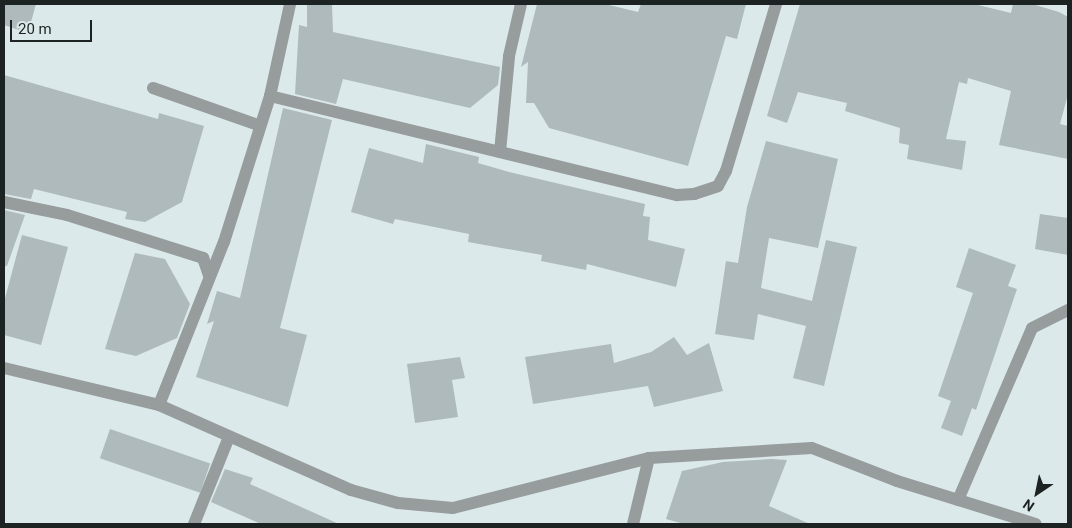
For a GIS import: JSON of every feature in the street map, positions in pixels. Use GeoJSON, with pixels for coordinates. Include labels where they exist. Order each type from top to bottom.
{"type":"FeatureCollection","features":[{"type":"Feature","properties":{"kind":"street"},"geometry":{"type":"LineString","coordinates":[[159,404],[209,275],[258,125],[270,96],[290,4]]}},
{"type":"Feature","properties":{"kind":"street"},"geometry":{"type":"LineString","coordinates":[[500,152],[509,56],[521,4]]}},
{"type":"Feature","properties":{"kind":"street"},"geometry":{"type":"LineString","coordinates":[[270,96],[677,195],[718,186],[733,154],[776,4]]}},
{"type":"Feature","properties":{"kind":"street"},"geometry":{"type":"LineString","coordinates":[[153,88],[258,125]]}},
{"type":"Feature","properties":{"kind":"street"},"geometry":{"type":"LineString","coordinates":[[4,202],[67,215],[203,258],[209,275]]}},
{"type":"Feature","properties":{"kind":"street"},"geometry":{"type":"LineString","coordinates":[[958,500],[1032,328],[1068,310]]}},
{"type":"Feature","properties":{"kind":"street"},"geometry":{"type":"LineString","coordinates":[[4,368],[159,404],[350,490],[398,503],[453,508],[648,458],[812,448],[958,500],[1036,524]]}},
{"type":"Feature","properties":{"kind":"street"},"geometry":{"type":"LineString","coordinates":[[194,524],[229,436]]}},
{"type":"Feature","properties":{"kind":"street"},"geometry":{"type":"LineString","coordinates":[[633,524],[648,458]]}},
{"type":"Feature","properties":{"kind":"building"},"geometry":{"type":"Polygon","coordinates":[[[4,4],[36,4],[28,33],[4,25],[4,4]]]}},
{"type":"Feature","properties":{"kind":"building"},"geometry":{"type":"Polygon","coordinates":[[[307,4],[332,4],[333,32],[500,67],[498,85],[470,108],[343,79],[336,104],[295,94],[299,25],[307,27],[307,4]]]}},
{"type":"Feature","properties":{"kind":"building"},"geometry":{"type":"Polygon","coordinates":[[[537,4],[605,4],[638,12],[641,4],[746,4],[737,39],[726,36],[688,166],[549,128],[534,103],[526,103],[528,62],[521,67],[537,4]]]}},
{"type":"Feature","properties":{"kind":"building"},"geometry":{"type":"Polygon","coordinates":[[[800,4],[974,4],[1011,13],[1013,4],[1032,4],[1059,12],[1068,17],[1068,94],[1060,124],[1068,126],[1068,159],[999,145],[1011,91],[968,78],[967,84],[959,82],[946,139],[966,141],[962,170],[907,159],[909,145],[899,143],[900,128],[845,111],[847,103],[798,92],[787,123],[767,116],[800,4]]]}},
{"type":"Feature","properties":{"kind":"building"},"geometry":{"type":"Polygon","coordinates":[[[4,75],[158,119],[159,113],[204,126],[182,202],[145,222],[125,219],[127,212],[34,189],[31,199],[4,194],[4,75]]]}},
{"type":"Feature","properties":{"kind":"building"},"geometry":{"type":"Polygon","coordinates":[[[283,108],[332,120],[280,328],[307,335],[288,407],[196,377],[214,321],[207,324],[217,291],[240,298],[283,108]]]}},
{"type":"Feature","properties":{"kind":"building"},"geometry":{"type":"Polygon","coordinates":[[[766,141],[838,159],[818,248],[769,238],[761,288],[812,301],[826,240],[857,247],[824,386],[793,378],[806,326],[758,314],[754,340],[715,334],[726,261],[738,263],[747,207],[766,141]]]}},
{"type":"Feature","properties":{"kind":"building"},"geometry":{"type":"Polygon","coordinates":[[[426,144],[479,157],[478,163],[509,172],[645,204],[643,216],[650,217],[648,240],[685,249],[676,287],[587,264],[586,270],[541,261],[542,255],[468,242],[469,234],[395,219],[393,224],[351,212],[369,148],[423,163],[426,144]]]}},
{"type":"Feature","properties":{"kind":"building"},"geometry":{"type":"Polygon","coordinates":[[[4,210],[25,215],[7,266],[4,266],[4,210]]]}},
{"type":"Feature","properties":{"kind":"building"},"geometry":{"type":"Polygon","coordinates":[[[1040,214],[1068,218],[1068,255],[1035,249],[1040,214]]]}},
{"type":"Feature","properties":{"kind":"building"},"geometry":{"type":"Polygon","coordinates":[[[22,235],[68,247],[41,345],[4,335],[4,302],[22,235]]]}},
{"type":"Feature","properties":{"kind":"building"},"geometry":{"type":"Polygon","coordinates":[[[969,248],[1016,265],[1008,286],[1017,289],[976,410],[972,408],[962,436],[941,428],[951,401],[938,396],[973,293],[956,287],[969,248]]]}},
{"type":"Feature","properties":{"kind":"building"},"geometry":{"type":"Polygon","coordinates":[[[135,253],[165,259],[190,304],[177,338],[136,356],[105,349],[135,253]]]}},
{"type":"Feature","properties":{"kind":"building"},"geometry":{"type":"Polygon","coordinates":[[[674,337],[687,355],[709,343],[723,391],[654,407],[648,386],[533,404],[525,357],[611,344],[614,363],[651,352],[674,337]]]}},
{"type":"Feature","properties":{"kind":"building"},"geometry":{"type":"Polygon","coordinates":[[[460,357],[465,378],[452,380],[458,417],[415,423],[407,364],[460,357]]]}},
{"type":"Feature","properties":{"kind":"building"},"geometry":{"type":"Polygon","coordinates":[[[110,429],[210,464],[200,493],[100,458],[110,429]]]}},
{"type":"Feature","properties":{"kind":"building"},"geometry":{"type":"Polygon","coordinates":[[[787,460],[769,506],[810,524],[684,524],[666,519],[682,471],[723,462],[787,460]]]}},
{"type":"Feature","properties":{"kind":"building"},"geometry":{"type":"Polygon","coordinates":[[[225,469],[253,478],[250,484],[339,524],[261,524],[211,502],[225,469]]]}}]}
